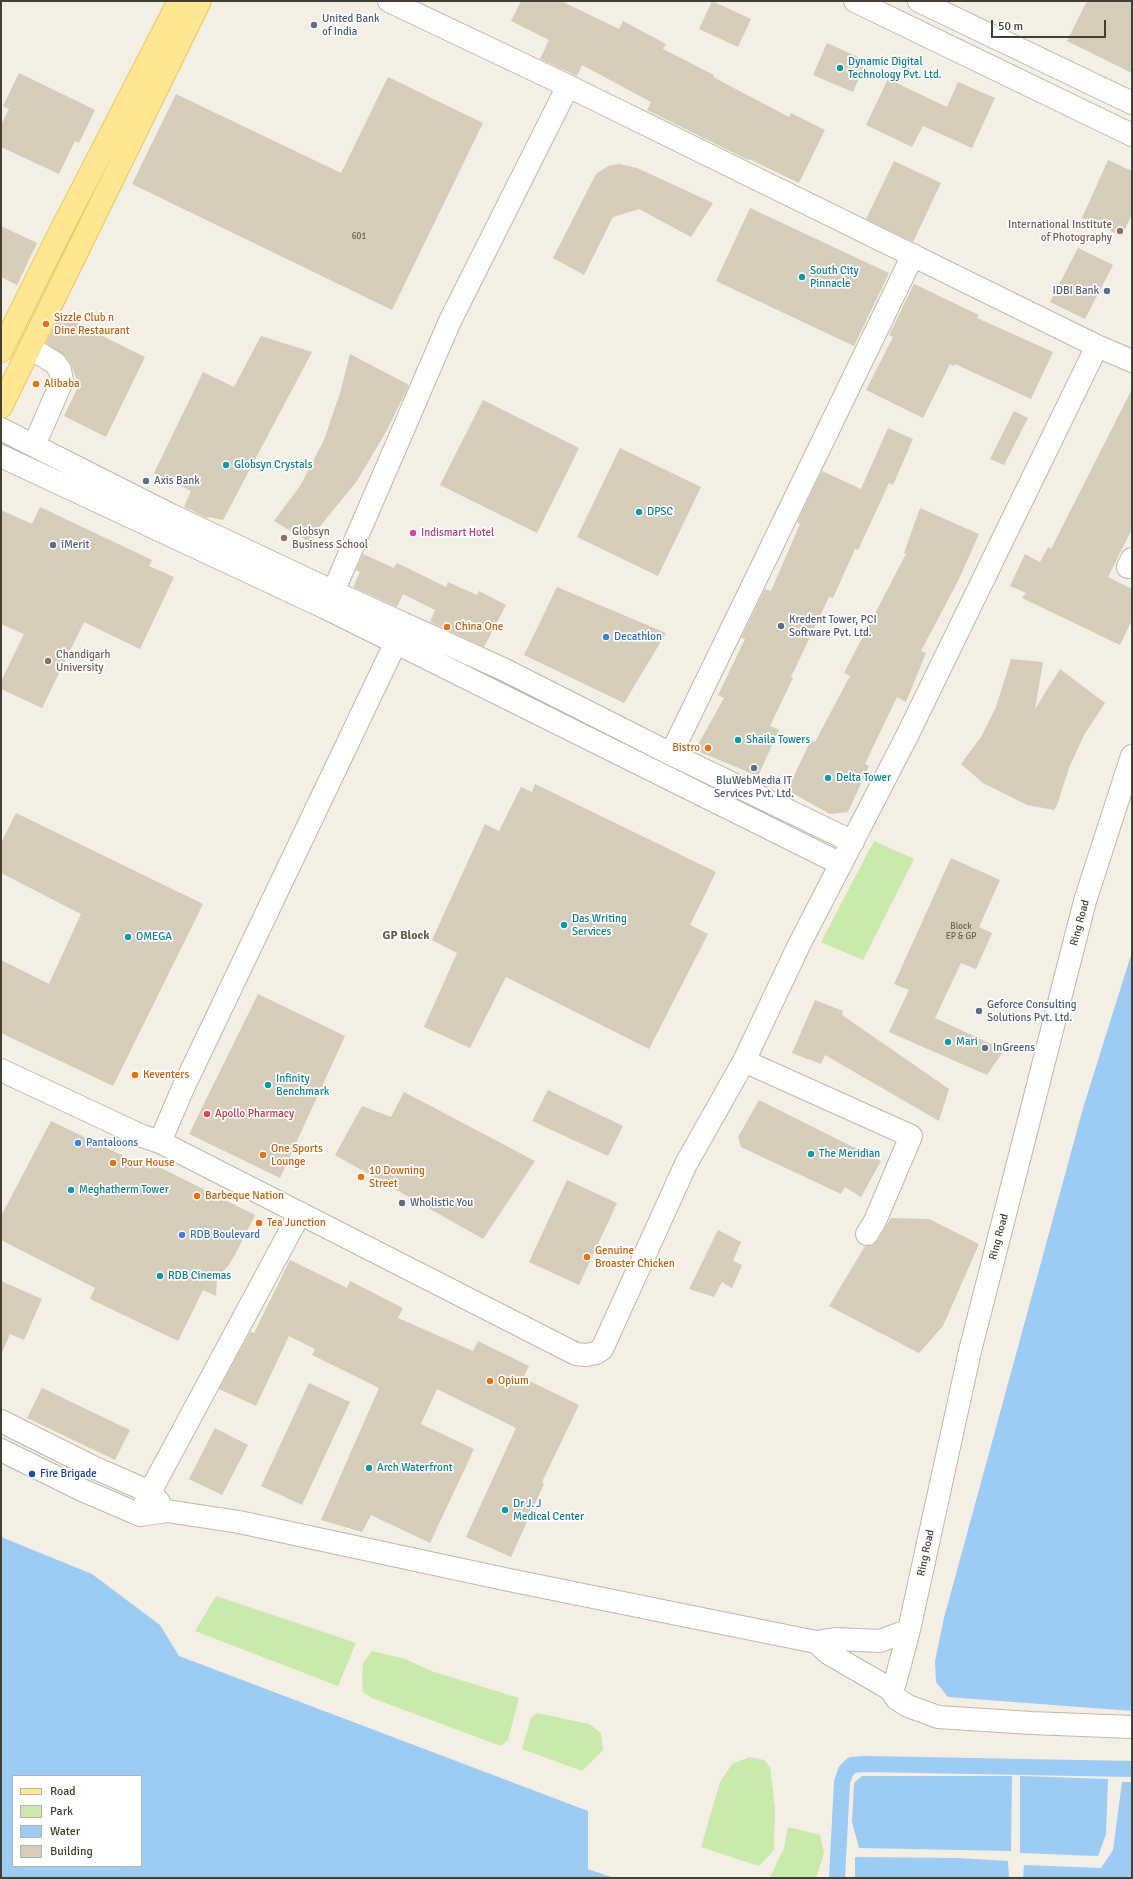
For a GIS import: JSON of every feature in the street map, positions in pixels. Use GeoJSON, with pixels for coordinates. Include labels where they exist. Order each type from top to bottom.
{"type":"FeatureCollection","features":[{"type":"Feature","properties":{"kind":"main road"},"geometry":{"type":"LineString","coordinates":[[1,351],[179,1]]}},
{"type":"Feature","properties":{"kind":"main road"},"geometry":{"type":"LineString","coordinates":[[1,407],[200,1]]}},
{"type":"Feature","properties":{"kind":"street"},"geometry":{"type":"LineString","coordinates":[[389,1],[568,86],[1097,346],[1132,361]]}},
{"type":"Feature","properties":{"kind":"street"},"geometry":{"type":"LineString","coordinates":[[854,1],[1132,135]]}},
{"type":"Feature","properties":{"kind":"street"},"geometry":{"type":"LineString","coordinates":[[919,1],[1132,103]]}},
{"type":"Feature","properties":{"kind":"street"},"geometry":{"type":"LineString","coordinates":[[934,40],[947,15]]}},
{"type":"Feature","properties":{"kind":"street"},"geometry":{"type":"LineString","coordinates":[[330,600],[450,321],[568,86]]}},
{"type":"Feature","properties":{"kind":"street"},"geometry":{"type":"LineString","coordinates":[[671,754],[913,255]]}},
{"type":"Feature","properties":{"kind":"street"},"geometry":{"type":"LineString","coordinates":[[1,1070],[142,1136],[160,1142],[576,1354],[586,1355],[596,1353],[602,1348],[686,1164],[744,1061],[799,945],[907,736],[1097,346]]}},
{"type":"Feature","properties":{"kind":"street"},"geometry":{"type":"LineString","coordinates":[[30,348],[55,362],[60,370],[62,381],[40,434]]}},
{"type":"Feature","properties":{"kind":"street"},"geometry":{"type":"LineString","coordinates":[[1,429],[169,514],[330,600],[396,642],[841,864]]}},
{"type":"Feature","properties":{"kind":"street"},"geometry":{"type":"LineString","coordinates":[[1,456],[330,600],[505,670],[671,754],[853,842]]}},
{"type":"Feature","properties":{"kind":"street"},"geometry":{"type":"LineString","coordinates":[[160,1142],[187,1078],[396,642]]}},
{"type":"Feature","properties":{"kind":"street","name":"Ring Road"},"geometry":{"type":"LineString","coordinates":[[890,1689],[895,1683],[909,1630],[973,1336],[1085,901],[1132,756]]}},
{"type":"Feature","properties":{"kind":"street"},"geometry":{"type":"LineString","coordinates":[[744,1061],[911,1136],[875,1220],[867,1234]]}},
{"type":"Feature","properties":{"kind":"street"},"geometry":{"type":"LineString","coordinates":[[140,1515],[150,1492],[300,1213]]}},
{"type":"Feature","properties":{"kind":"street"},"geometry":{"type":"LineString","coordinates":[[1,1421],[95,1468],[150,1492],[167,1511]]}},
{"type":"Feature","properties":{"kind":"street"},"geometry":{"type":"LineString","coordinates":[[30,1436],[10,1455],[82,1490],[140,1515],[167,1511],[239,1522],[509,1580],[816,1642],[835,1639],[880,1641],[909,1630]]}},
{"type":"Feature","properties":{"kind":"street"},"geometry":{"type":"LineString","coordinates":[[82,1490],[95,1468]]}},
{"type":"Feature","properties":{"kind":"street"},"geometry":{"type":"LineString","coordinates":[[816,1642],[828,1652],[890,1689],[897,1699],[908,1706],[938,1716],[1031,1723],[1132,1727]]}},
{"type":"Feature","properties":{"kind":"green space"},"geometry":{"type":"Polygon","coordinates":[[[874,841],[914,859],[863,960],[821,942],[874,841]]]}},
{"type":"Feature","properties":{"kind":"green space"},"geometry":{"type":"Polygon","coordinates":[[[216,1596],[356,1643],[338,1686],[195,1631],[216,1596]]]}},
{"type":"Feature","properties":{"kind":"green space"},"geometry":{"type":"Polygon","coordinates":[[[372,1651],[405,1659],[431,1671],[519,1698],[508,1740],[501,1746],[372,1698],[363,1692],[362,1676],[363,1663],[372,1651]]]}},
{"type":"Feature","properties":{"kind":"green space"},"geometry":{"type":"Polygon","coordinates":[[[537,1713],[589,1724],[601,1733],[603,1750],[582,1771],[522,1749],[531,1718],[537,1713]]]}},
{"type":"Feature","properties":{"kind":"green space"},"geometry":{"type":"Polygon","coordinates":[[[749,1757],[764,1760],[770,1767],[775,1808],[774,1850],[759,1866],[701,1847],[720,1782],[732,1764],[749,1757]]]}},
{"type":"Feature","properties":{"kind":"green space"},"geometry":{"type":"Polygon","coordinates":[[[788,1827],[820,1835],[824,1853],[816,1878],[770,1877],[784,1848],[788,1827]]]}},
{"type":"Feature","properties":{"kind":"water"},"geometry":{"type":"Polygon","coordinates":[[[1132,952],[1132,1711],[948,1697],[936,1682],[935,1661],[944,1618],[1084,1105],[1132,952]]]}},
{"type":"Feature","properties":{"kind":"water"},"geometry":{"type":"Polygon","coordinates":[[[1,1537],[92,1574],[160,1625],[179,1656],[588,1811],[588,1869],[614,1878],[1,1878],[1,1537]]]}},
{"type":"Feature","properties":{"kind":"water"},"geometry":{"type":"Polygon","coordinates":[[[862,1776],[1012,1776],[1011,1851],[859,1848],[852,1822],[854,1783],[862,1776]]]}},
{"type":"Feature","properties":{"kind":"water"},"geometry":{"type":"Polygon","coordinates":[[[1020,1776],[1108,1779],[1106,1834],[1098,1856],[1020,1853],[1020,1776]]]}},
{"type":"Feature","properties":{"kind":"water"},"geometry":{"type":"Polygon","coordinates":[[[1122,1782],[1132,1782],[1132,1878],[1023,1878],[1024,1865],[1101,1868],[1113,1850],[1122,1782]]]}},
{"type":"Feature","properties":{"kind":"water"},"geometry":{"type":"Polygon","coordinates":[[[855,1857],[959,1858],[1008,1861],[1009,1878],[855,1878],[855,1857]]]}},
{"type":"Feature","properties":{"kind":"building"},"geometry":{"type":"Polygon","coordinates":[[[521,1],[561,1],[619,29],[623,21],[666,44],[663,49],[714,75],[713,77],[789,117],[791,113],[825,130],[799,183],[749,159],[748,160],[647,110],[651,102],[582,65],[577,76],[540,59],[549,40],[511,21],[521,1]]]}},
{"type":"Feature","properties":{"kind":"building"},"geometry":{"type":"Polygon","coordinates":[[[712,1],[751,19],[738,47],[699,29],[712,1]]]}},
{"type":"Feature","properties":{"kind":"building"},"geometry":{"type":"Polygon","coordinates":[[[1087,1],[1132,1],[1132,73],[1067,41],[1087,1]]]}},
{"type":"Feature","properties":{"kind":"building","name":"Dynamic Digital Technology Pvt. Ltd."},"geometry":{"type":"Polygon","coordinates":[[[827,43],[867,61],[853,92],[813,75],[827,43]]]}},
{"type":"Feature","properties":{"kind":"building"},"geometry":{"type":"Polygon","coordinates":[[[19,73],[95,110],[79,143],[75,141],[59,174],[1,147],[1,125],[9,109],[3,106],[19,73]]]}},
{"type":"Feature","properties":{"kind":"building"},"geometry":{"type":"Polygon","coordinates":[[[388,77],[483,123],[392,310],[132,184],[176,94],[341,173],[388,77]]]}},
{"type":"Feature","properties":{"kind":"building"},"geometry":{"type":"Polygon","coordinates":[[[888,79],[947,107],[958,82],[995,98],[972,148],[923,126],[912,147],[866,125],[888,79]]]}},
{"type":"Feature","properties":{"kind":"building"},"geometry":{"type":"Polygon","coordinates":[[[1108,160],[1132,171],[1132,214],[1122,236],[1082,218],[1108,160]]]}},
{"type":"Feature","properties":{"kind":"building"},"geometry":{"type":"Polygon","coordinates":[[[894,161],[941,183],[913,242],[866,219],[894,161]]]}},
{"type":"Feature","properties":{"kind":"building"},"geometry":{"type":"Polygon","coordinates":[[[619,164],[637,168],[713,203],[691,237],[639,209],[613,217],[584,275],[553,258],[596,174],[608,166],[619,164]]]}},
{"type":"Feature","properties":{"kind":"building","name":"South City Pinnacle"},"geometry":{"type":"Polygon","coordinates":[[[750,208],[889,273],[854,346],[716,281],[750,208]]]}},
{"type":"Feature","properties":{"kind":"building"},"geometry":{"type":"Polygon","coordinates":[[[1,226],[37,243],[17,285],[1,277],[1,226]]]}},
{"type":"Feature","properties":{"kind":"building"},"geometry":{"type":"Polygon","coordinates":[[[1078,248],[1113,265],[1085,319],[1050,302],[1078,248]]]}},
{"type":"Feature","properties":{"kind":"building"},"geometry":{"type":"Polygon","coordinates":[[[914,284],[979,315],[977,318],[1053,352],[1031,399],[955,364],[954,366],[950,364],[923,418],[866,390],[893,337],[889,335],[914,284]]]}},
{"type":"Feature","properties":{"kind":"building"},"geometry":{"type":"Polygon","coordinates":[[[60,315],[145,357],[106,437],[64,416],[79,385],[70,363],[65,356],[46,343],[60,315]]]}},
{"type":"Feature","properties":{"kind":"building","name":"Globsyn Crystals"},"geometry":{"type":"Polygon","coordinates":[[[261,336],[312,352],[223,520],[207,518],[184,507],[191,491],[154,473],[203,372],[234,387],[261,336]]]}},
{"type":"Feature","properties":{"kind":"building"},"geometry":{"type":"Polygon","coordinates":[[[350,354],[409,385],[387,430],[357,481],[308,541],[274,521],[300,486],[324,440],[340,393],[350,354]]]}},
{"type":"Feature","properties":{"kind":"building"},"geometry":{"type":"Polygon","coordinates":[[[1132,389],[1132,529],[1108,577],[1132,589],[1132,620],[1120,645],[1022,598],[1026,593],[1010,586],[1025,554],[1040,562],[1048,547],[1051,549],[1132,389]]]}},
{"type":"Feature","properties":{"kind":"building"},"geometry":{"type":"Polygon","coordinates":[[[483,400],[579,448],[537,533],[440,485],[483,400]]]}},
{"type":"Feature","properties":{"kind":"building"},"geometry":{"type":"Polygon","coordinates":[[[1014,411],[1028,418],[1004,465],[990,459],[1014,411]]]}},
{"type":"Feature","properties":{"kind":"building"},"geometry":{"type":"Polygon","coordinates":[[[888,428],[913,439],[893,485],[889,483],[858,550],[855,549],[833,598],[829,597],[791,677],[793,678],[770,726],[779,730],[758,776],[695,750],[724,698],[718,695],[745,639],[741,638],[765,589],[771,591],[800,524],[797,522],[822,471],[861,489],[888,428]]]}},
{"type":"Feature","properties":{"kind":"building","name":"DPSC"},"geometry":{"type":"Polygon","coordinates":[[[620,448],[701,487],[658,576],[577,537],[620,448]]]}},
{"type":"Feature","properties":{"kind":"building"},"geometry":{"type":"Polygon","coordinates":[[[40,507],[152,560],[149,566],[174,577],[140,649],[84,622],[42,708],[1,689],[1,681],[24,634],[1,624],[1,510],[32,524],[40,507]]]}},
{"type":"Feature","properties":{"kind":"building"},"geometry":{"type":"Polygon","coordinates":[[[920,508],[979,534],[959,579],[921,651],[926,653],[906,702],[897,697],[865,764],[869,766],[848,812],[830,814],[787,790],[811,740],[815,742],[850,676],[844,673],[906,554],[904,553],[920,508]]]}},
{"type":"Feature","properties":{"kind":"building"},"geometry":{"type":"Polygon","coordinates":[[[363,554],[394,568],[397,563],[446,587],[448,582],[477,595],[479,591],[506,605],[484,647],[430,622],[435,610],[403,594],[397,607],[353,587],[360,572],[356,570],[363,554]]]}},
{"type":"Feature","properties":{"kind":"building"},"geometry":{"type":"Polygon","coordinates":[[[557,587],[666,633],[624,703],[524,655],[557,587]]]}},
{"type":"Feature","properties":{"kind":"building"},"geometry":{"type":"Polygon","coordinates":[[[1011,659],[1043,662],[1035,709],[1060,669],[1105,703],[1084,735],[1069,768],[1054,810],[1027,805],[983,783],[961,764],[981,737],[996,707],[1011,659]]]}},
{"type":"Feature","properties":{"kind":"building","name":"Das Writing Services"},"geometry":{"type":"Polygon","coordinates":[[[535,784],[716,872],[690,925],[708,934],[649,1049],[506,977],[470,1048],[424,1027],[457,953],[432,940],[485,824],[499,831],[521,787],[532,792],[535,784]]]}},
{"type":"Feature","properties":{"kind":"building","name":"OMEGA"},"geometry":{"type":"Polygon","coordinates":[[[16,813],[203,904],[113,1086],[1,1033],[1,960],[49,984],[81,914],[1,873],[1,843],[16,813]]]}},
{"type":"Feature","properties":{"kind":"building"},"geometry":{"type":"Polygon","coordinates":[[[951,858],[1000,880],[979,927],[992,933],[976,969],[961,963],[935,1018],[1004,1050],[987,1075],[889,1032],[909,990],[894,984],[951,858]]]}},
{"type":"Feature","properties":{"kind":"building","name":"Infinity Benchmark"},"geometry":{"type":"Polygon","coordinates":[[[258,994],[345,1036],[280,1178],[189,1134],[258,994]]]}},
{"type":"Feature","properties":{"kind":"building"},"geometry":{"type":"Polygon","coordinates":[[[815,1000],[843,1011],[842,1015],[949,1089],[939,1121],[825,1055],[821,1064],[792,1053],[815,1000]]]}},
{"type":"Feature","properties":{"kind":"building"},"geometry":{"type":"Polygon","coordinates":[[[548,1090],[623,1126],[608,1156],[532,1121],[548,1090]]]}},
{"type":"Feature","properties":{"kind":"building"},"geometry":{"type":"Polygon","coordinates":[[[404,1092],[535,1161],[483,1239],[335,1155],[362,1106],[391,1117],[404,1092]]]}},
{"type":"Feature","properties":{"kind":"building","name":"The Meridian"},"geometry":{"type":"Polygon","coordinates":[[[759,1100],[881,1161],[861,1197],[845,1187],[841,1194],[741,1147],[738,1137],[759,1100]]]}},
{"type":"Feature","properties":{"kind":"building"},"geometry":{"type":"Polygon","coordinates":[[[51,1121],[151,1169],[153,1164],[255,1215],[235,1255],[228,1266],[217,1278],[216,1296],[203,1290],[178,1341],[90,1299],[95,1288],[1,1240],[1,1216],[51,1121]]]}},
{"type":"Feature","properties":{"kind":"building"},"geometry":{"type":"Polygon","coordinates":[[[567,1180],[617,1203],[579,1285],[529,1262],[567,1180]]]}},
{"type":"Feature","properties":{"kind":"building"},"geometry":{"type":"Polygon","coordinates":[[[891,1218],[929,1219],[979,1244],[943,1326],[919,1353],[829,1306],[865,1246],[873,1245],[877,1241],[891,1218]]]}},
{"type":"Feature","properties":{"kind":"building"},"geometry":{"type":"Polygon","coordinates":[[[718,1230],[741,1242],[733,1261],[742,1265],[732,1288],[722,1282],[714,1297],[689,1289],[718,1230]]]}},
{"type":"Feature","properties":{"kind":"building"},"geometry":{"type":"Polygon","coordinates":[[[290,1260],[347,1288],[350,1281],[403,1308],[398,1318],[473,1351],[478,1341],[529,1366],[523,1378],[579,1405],[542,1482],[544,1484],[511,1557],[466,1537],[516,1428],[437,1389],[421,1424],[474,1449],[430,1543],[371,1515],[362,1532],[321,1520],[379,1388],[312,1355],[315,1349],[289,1336],[256,1406],[219,1389],[250,1332],[254,1333],[290,1260]]]}},
{"type":"Feature","properties":{"kind":"building"},"geometry":{"type":"Polygon","coordinates":[[[1,1281],[42,1299],[24,1340],[10,1334],[1,1355],[1,1281]]]}},
{"type":"Feature","properties":{"kind":"building"},"geometry":{"type":"Polygon","coordinates":[[[309,1383],[350,1402],[302,1505],[261,1486],[309,1383]]]}},
{"type":"Feature","properties":{"kind":"building"},"geometry":{"type":"Polygon","coordinates":[[[42,1388],[130,1430],[115,1460],[27,1418],[42,1388]]]}},
{"type":"Feature","properties":{"kind":"building"},"geometry":{"type":"Polygon","coordinates":[[[215,1428],[248,1445],[222,1495],[189,1479],[215,1428]]]}},
{"type":"Feature","properties":{"kind":"waterway"},"geometry":{"type":"LineString","coordinates":[[837,1878],[842,1782],[846,1771],[852,1765],[1132,1769]]}},
{"type":"Feature","properties":{"kind":"place","name":"United Bank of India"},"geometry":{"type":"Point","coordinates":[314,25]}},
{"type":"Feature","properties":{"kind":"place","name":"Dynamic Digital Technology Pvt. Ltd."},"geometry":{"type":"Point","coordinates":[840,68]}},
{"type":"Feature","properties":{"kind":"place","name":"International Institute of Photography"},"geometry":{"type":"Point","coordinates":[1120,231]}},
{"type":"Feature","properties":{"kind":"place","name":"South City Pinnacle"},"geometry":{"type":"Point","coordinates":[802,277]}},
{"type":"Feature","properties":{"kind":"place","name":"IDBI Bank"},"geometry":{"type":"Point","coordinates":[1107,291]}},
{"type":"Feature","properties":{"kind":"place","name":"Sizzle Club n Dine Restaurant"},"geometry":{"type":"Point","coordinates":[46,324]}},
{"type":"Feature","properties":{"kind":"place","name":"Alibaba"},"geometry":{"type":"Point","coordinates":[36,384]}},
{"type":"Feature","properties":{"kind":"place","name":"Globsyn Crystals"},"geometry":{"type":"Point","coordinates":[226,465]}},
{"type":"Feature","properties":{"kind":"place","name":"Axis Bank"},"geometry":{"type":"Point","coordinates":[146,481]}},
{"type":"Feature","properties":{"kind":"place","name":"DPSC"},"geometry":{"type":"Point","coordinates":[639,512]}},
{"type":"Feature","properties":{"kind":"place","name":"Indismart Hotel"},"geometry":{"type":"Point","coordinates":[413,533]}},
{"type":"Feature","properties":{"kind":"place","name":"Globsyn Business School"},"geometry":{"type":"Point","coordinates":[284,538]}},
{"type":"Feature","properties":{"kind":"place","name":"iMerit"},"geometry":{"type":"Point","coordinates":[53,545]}},
{"type":"Feature","properties":{"kind":"place","name":"Kredent Tower, PCI Software Pvt. Ltd."},"geometry":{"type":"Point","coordinates":[781,626]}},
{"type":"Feature","properties":{"kind":"place","name":"China One"},"geometry":{"type":"Point","coordinates":[447,627]}},
{"type":"Feature","properties":{"kind":"place","name":"Decathlon"},"geometry":{"type":"Point","coordinates":[606,637]}},
{"type":"Feature","properties":{"kind":"place","name":"Chandigarh University"},"geometry":{"type":"Point","coordinates":[48,661]}},
{"type":"Feature","properties":{"kind":"place","name":"Shaila Towers"},"geometry":{"type":"Point","coordinates":[738,740]}},
{"type":"Feature","properties":{"kind":"place","name":"Bistro"},"geometry":{"type":"Point","coordinates":[708,748]}},
{"type":"Feature","properties":{"kind":"place","name":"BluWebMedia IT Services Pvt. Ltd."},"geometry":{"type":"Point","coordinates":[754,768]}},
{"type":"Feature","properties":{"kind":"place","name":"Delta Tower"},"geometry":{"type":"Point","coordinates":[828,778]}},
{"type":"Feature","properties":{"kind":"place","name":"Das Writing Services"},"geometry":{"type":"Point","coordinates":[564,925]}},
{"type":"Feature","properties":{"kind":"place","name":"OMEGA"},"geometry":{"type":"Point","coordinates":[128,937]}},
{"type":"Feature","properties":{"kind":"place","name":"Geforce Consulting Solutions Pvt. Ltd."},"geometry":{"type":"Point","coordinates":[979,1011]}},
{"type":"Feature","properties":{"kind":"place","name":"Mari"},"geometry":{"type":"Point","coordinates":[948,1042]}},
{"type":"Feature","properties":{"kind":"place","name":"InGreens"},"geometry":{"type":"Point","coordinates":[985,1048]}},
{"type":"Feature","properties":{"kind":"place","name":"Keventers"},"geometry":{"type":"Point","coordinates":[135,1075]}},
{"type":"Feature","properties":{"kind":"place","name":"Infinity Benchmark"},"geometry":{"type":"Point","coordinates":[268,1085]}},
{"type":"Feature","properties":{"kind":"place","name":"Apollo Pharmacy"},"geometry":{"type":"Point","coordinates":[207,1114]}},
{"type":"Feature","properties":{"kind":"place","name":"Pantaloons"},"geometry":{"type":"Point","coordinates":[78,1143]}},
{"type":"Feature","properties":{"kind":"place","name":"The Meridian"},"geometry":{"type":"Point","coordinates":[811,1154]}},
{"type":"Feature","properties":{"kind":"place","name":"One Sports Lounge"},"geometry":{"type":"Point","coordinates":[263,1155]}},
{"type":"Feature","properties":{"kind":"place","name":"Pour House"},"geometry":{"type":"Point","coordinates":[113,1163]}},
{"type":"Feature","properties":{"kind":"place","name":"10 Downing Street"},"geometry":{"type":"Point","coordinates":[361,1177]}},
{"type":"Feature","properties":{"kind":"place","name":"Meghatherm Tower"},"geometry":{"type":"Point","coordinates":[71,1190]}},
{"type":"Feature","properties":{"kind":"place","name":"Barbeque Nation"},"geometry":{"type":"Point","coordinates":[197,1196]}},
{"type":"Feature","properties":{"kind":"place","name":"Wholistic You"},"geometry":{"type":"Point","coordinates":[402,1203]}},
{"type":"Feature","properties":{"kind":"place","name":"Tea Junction"},"geometry":{"type":"Point","coordinates":[259,1223]}},
{"type":"Feature","properties":{"kind":"place","name":"RDB Boulevard"},"geometry":{"type":"Point","coordinates":[182,1235]}},
{"type":"Feature","properties":{"kind":"place","name":"Genuine Broaster Chicken"},"geometry":{"type":"Point","coordinates":[587,1257]}},
{"type":"Feature","properties":{"kind":"place","name":"RDB Cinemas"},"geometry":{"type":"Point","coordinates":[160,1276]}},
{"type":"Feature","properties":{"kind":"place","name":"Opium"},"geometry":{"type":"Point","coordinates":[490,1381]}},
{"type":"Feature","properties":{"kind":"place","name":"Arch Waterfront"},"geometry":{"type":"Point","coordinates":[369,1468]}},
{"type":"Feature","properties":{"kind":"place","name":"Fire Brigade"},"geometry":{"type":"Point","coordinates":[32,1474]}},
{"type":"Feature","properties":{"kind":"place","name":"Dr J. J Medical Center"},"geometry":{"type":"Point","coordinates":[505,1510]}},
{"type":"Feature","properties":{"kind":"district","name":"GP Block"},"geometry":{"type":"Point","coordinates":[406,936]}}]}
